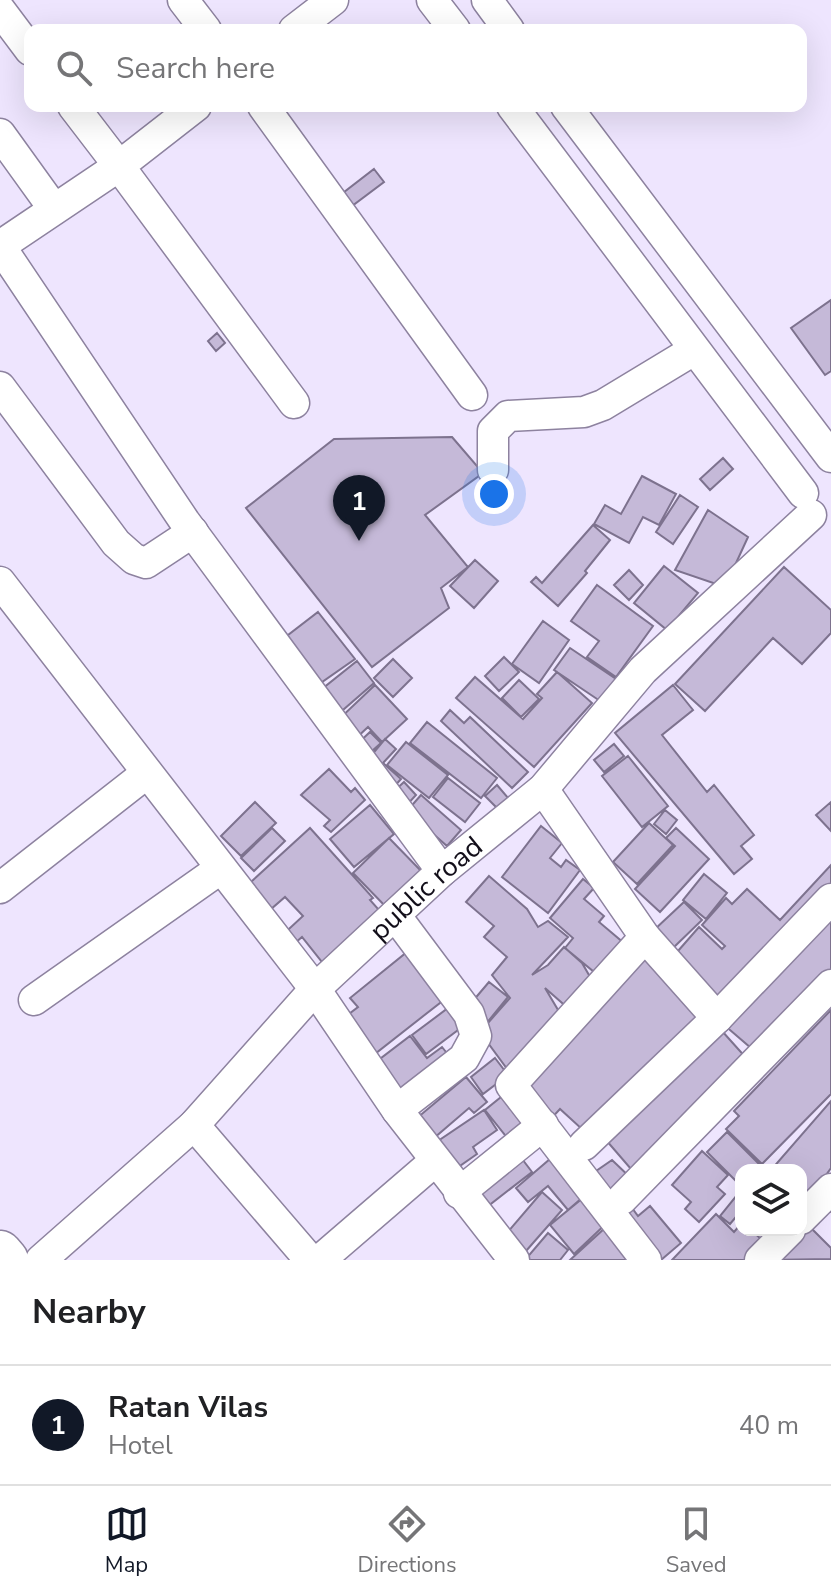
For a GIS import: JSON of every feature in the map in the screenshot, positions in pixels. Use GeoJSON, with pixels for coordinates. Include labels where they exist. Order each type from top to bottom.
{"type":"FeatureCollection","features":[{"type":"Feature","properties":{"kind":"highway"},"geometry":{"type":"LineString","coordinates":[[0,1253],[6,1260]]}},
{"type":"Feature","properties":{"kind":"street"},"geometry":{"type":"LineString","coordinates":[[183,0],[201,24]]}},
{"type":"Feature","properties":{"kind":"street"},"geometry":{"type":"LineString","coordinates":[[302,24],[333,0]]}},
{"type":"Feature","properties":{"kind":"street"},"geometry":{"type":"LineString","coordinates":[[432,0],[450,24]]}},
{"type":"Feature","properties":{"kind":"street"},"geometry":{"type":"LineString","coordinates":[[487,0],[505,24]]}},
{"type":"Feature","properties":{"kind":"street"},"geometry":{"type":"LineString","coordinates":[[0,10],[24,42]]}},
{"type":"Feature","properties":{"kind":"street"},"geometry":{"type":"LineString","coordinates":[[78,112],[294,403]]}},
{"type":"Feature","properties":{"kind":"street"},"geometry":{"type":"LineString","coordinates":[[188,112],[119,166],[0,246],[193,532],[442,871]]}},
{"type":"Feature","properties":{"kind":"street"},"geometry":{"type":"LineString","coordinates":[[267,112],[472,395]]}},
{"type":"Feature","properties":{"kind":"street"},"geometry":{"type":"LineString","coordinates":[[516,112],[815,512]]}},
{"type":"Feature","properties":{"kind":"street"},"geometry":{"type":"LineString","coordinates":[[571,112],[831,457]]}},
{"type":"Feature","properties":{"kind":"street"},"geometry":{"type":"LineString","coordinates":[[0,134],[54,209]]}},
{"type":"Feature","properties":{"kind":"street"},"geometry":{"type":"LineString","coordinates":[[493,470],[493,431],[508,416],[518,412],[584,412],[603,405],[694,350]]}},
{"type":"Feature","properties":{"kind":"street"},"geometry":{"type":"LineString","coordinates":[[0,387],[106,531],[134,559],[146,563],[156,559],[193,532]]}},
{"type":"Feature","properties":{"kind":"street","name":"public road"},"geometry":{"type":"LineString","coordinates":[[41,1260],[194,1125],[315,989],[442,871],[543,789],[652,660],[815,512],[808,478],[820,467],[831,465]]}},
{"type":"Feature","properties":{"kind":"street"},"geometry":{"type":"LineString","coordinates":[[2,588],[315,989],[397,1110],[514,1260]]}},
{"type":"Feature","properties":{"kind":"street"},"geometry":{"type":"LineString","coordinates":[[0,888],[147,773]]}},
{"type":"Feature","properties":{"kind":"street"},"geometry":{"type":"LineString","coordinates":[[543,789],[645,937],[717,1018]]}},
{"type":"Feature","properties":{"kind":"street"},"geometry":{"type":"LineString","coordinates":[[34,1000],[220,869]]}},
{"type":"Feature","properties":{"kind":"street"},"geometry":{"type":"LineString","coordinates":[[584,1145],[717,1018],[831,899]]}},
{"type":"Feature","properties":{"kind":"street"},"geometry":{"type":"LineString","coordinates":[[395,915],[469,1014],[476,1036],[464,1058],[397,1110]]}},
{"type":"Feature","properties":{"kind":"street"},"geometry":{"type":"LineString","coordinates":[[645,937],[511,1085],[646,1260]]}},
{"type":"Feature","properties":{"kind":"street"},"geometry":{"type":"LineString","coordinates":[[622,1199],[831,985]]}},
{"type":"Feature","properties":{"kind":"street"},"geometry":{"type":"LineString","coordinates":[[194,1125],[310,1260]]}},
{"type":"Feature","properties":{"kind":"street"},"geometry":{"type":"LineString","coordinates":[[459,1193],[543,1125]]}},
{"type":"Feature","properties":{"kind":"street"},"geometry":{"type":"LineString","coordinates":[[320,1260],[435,1161]]}},
{"type":"Feature","properties":{"kind":"street"},"geometry":{"type":"LineString","coordinates":[[807,1213],[831,1189]]}},
{"type":"Feature","properties":{"kind":"street"},"geometry":{"type":"LineString","coordinates":[[760,1260],[784,1236]]}},
{"type":"Feature","properties":{"kind":"building"},"geometry":{"type":"Polygon","coordinates":[[[374,169],[384,182],[348,209],[339,196],[374,169]]]}},
{"type":"Feature","properties":{"kind":"building"},"geometry":{"type":"Polygon","coordinates":[[[831,300],[831,371],[825,375],[791,328],[831,300]]]}},
{"type":"Feature","properties":{"kind":"building"},"geometry":{"type":"Polygon","coordinates":[[[217,333],[225,343],[216,351],[208,341],[217,333]]]}},
{"type":"Feature","properties":{"kind":"building"},"geometry":{"type":"Polygon","coordinates":[[[452,437],[483,473],[425,515],[468,567],[441,588],[449,608],[372,667],[246,508],[334,439],[452,437]]]}},
{"type":"Feature","properties":{"kind":"building"},"geometry":{"type":"Polygon","coordinates":[[[723,458],[733,469],[710,490],[700,479],[723,458]]]}},
{"type":"Feature","properties":{"kind":"building"},"geometry":{"type":"Polygon","coordinates":[[[642,476],[676,494],[659,525],[643,517],[629,543],[594,524],[605,505],[621,514],[642,476]]]}},
{"type":"Feature","properties":{"kind":"building"},"geometry":{"type":"Polygon","coordinates":[[[680,495],[698,507],[673,544],[656,532],[680,495]]]}},
{"type":"Feature","properties":{"kind":"building"},"geometry":{"type":"Polygon","coordinates":[[[708,510],[748,537],[725,587],[675,570],[708,510]]]}},
{"type":"Feature","properties":{"kind":"building"},"geometry":{"type":"Polygon","coordinates":[[[593,525],[610,540],[558,606],[531,582],[536,577],[542,583],[593,525]]]}},
{"type":"Feature","properties":{"kind":"building"},"geometry":{"type":"Polygon","coordinates":[[[475,560],[498,581],[474,608],[450,586],[475,560]]]}},
{"type":"Feature","properties":{"kind":"building"},"geometry":{"type":"Polygon","coordinates":[[[664,566],[698,593],[667,630],[634,603],[664,566]]]}},
{"type":"Feature","properties":{"kind":"building"},"geometry":{"type":"Polygon","coordinates":[[[784,567],[831,610],[831,633],[802,664],[773,638],[705,711],[675,684],[784,567]]]}},
{"type":"Feature","properties":{"kind":"building"},"geometry":{"type":"Polygon","coordinates":[[[629,570],[643,585],[629,600],[614,585],[629,570]]]}},
{"type":"Feature","properties":{"kind":"building"},"geometry":{"type":"Polygon","coordinates":[[[597,585],[653,626],[616,677],[587,657],[599,641],[571,621],[597,585]]]}},
{"type":"Feature","properties":{"kind":"building"},"geometry":{"type":"Polygon","coordinates":[[[318,612],[355,659],[312,689],[279,642],[318,612]]]}},
{"type":"Feature","properties":{"kind":"building"},"geometry":{"type":"Polygon","coordinates":[[[543,621],[569,640],[539,683],[512,664],[543,621]]]}},
{"type":"Feature","properties":{"kind":"building"},"geometry":{"type":"Polygon","coordinates":[[[570,648],[619,681],[603,703],[554,670],[570,648]]]}},
{"type":"Feature","properties":{"kind":"building"},"geometry":{"type":"Polygon","coordinates":[[[504,657],[519,672],[499,691],[485,676],[504,657]]]}},
{"type":"Feature","properties":{"kind":"building"},"geometry":{"type":"Polygon","coordinates":[[[393,659],[412,678],[393,697],[374,678],[393,659]]]}},
{"type":"Feature","properties":{"kind":"building"},"geometry":{"type":"Polygon","coordinates":[[[357,661],[374,683],[336,716],[317,693],[357,661]]]}},
{"type":"Feature","properties":{"kind":"building"},"geometry":{"type":"Polygon","coordinates":[[[557,672],[592,703],[534,767],[456,698],[475,677],[523,719],[542,698],[537,694],[557,672]]]}},
{"type":"Feature","properties":{"kind":"building"},"geometry":{"type":"Polygon","coordinates":[[[519,680],[539,699],[521,717],[502,698],[519,680]]]}},
{"type":"Feature","properties":{"kind":"building"},"geometry":{"type":"Polygon","coordinates":[[[375,685],[407,719],[382,742],[368,727],[352,742],[336,722],[375,685]]]}},
{"type":"Feature","properties":{"kind":"building"},"geometry":{"type":"Polygon","coordinates":[[[673,685],[693,710],[662,735],[707,792],[714,785],[754,835],[741,846],[752,859],[734,874],[615,733],[673,685]]]}},
{"type":"Feature","properties":{"kind":"building"},"geometry":{"type":"Polygon","coordinates":[[[450,710],[464,723],[470,717],[528,772],[512,788],[441,721],[450,710]]]}},
{"type":"Feature","properties":{"kind":"building"},"geometry":{"type":"Polygon","coordinates":[[[427,722],[497,778],[481,798],[410,743],[427,722]]]}},
{"type":"Feature","properties":{"kind":"building"},"geometry":{"type":"Polygon","coordinates":[[[370,732],[381,743],[363,759],[354,747],[370,732]]]}},
{"type":"Feature","properties":{"kind":"building"},"geometry":{"type":"Polygon","coordinates":[[[385,739],[396,749],[383,763],[401,779],[391,790],[365,763],[385,739]]]}},
{"type":"Feature","properties":{"kind":"building"},"geometry":{"type":"Polygon","coordinates":[[[406,742],[448,775],[429,798],[387,765],[406,742]]]}},
{"type":"Feature","properties":{"kind":"building"},"geometry":{"type":"Polygon","coordinates":[[[614,744],[624,756],[604,772],[594,760],[614,744]]]}},
{"type":"Feature","properties":{"kind":"building"},"geometry":{"type":"Polygon","coordinates":[[[628,756],[668,806],[642,827],[602,776],[628,756]]]}},
{"type":"Feature","properties":{"kind":"building"},"geometry":{"type":"Polygon","coordinates":[[[329,769],[351,792],[355,788],[365,800],[331,832],[324,826],[330,820],[301,795],[329,769]]]}},
{"type":"Feature","properties":{"kind":"building"},"geometry":{"type":"Polygon","coordinates":[[[448,778],[480,803],[465,822],[433,797],[448,778]]]}},
{"type":"Feature","properties":{"kind":"building"},"geometry":{"type":"Polygon","coordinates":[[[404,782],[416,795],[404,808],[391,794],[404,782]]]}},
{"type":"Feature","properties":{"kind":"building"},"geometry":{"type":"Polygon","coordinates":[[[497,785],[509,799],[498,809],[485,796],[497,785]]]}},
{"type":"Feature","properties":{"kind":"building"},"geometry":{"type":"Polygon","coordinates":[[[421,795],[461,830],[447,846],[407,811],[421,795]]]}},
{"type":"Feature","properties":{"kind":"building"},"geometry":{"type":"Polygon","coordinates":[[[255,802],[276,823],[241,856],[221,836],[255,802]]]}},
{"type":"Feature","properties":{"kind":"building"},"geometry":{"type":"Polygon","coordinates":[[[831,802],[831,831],[816,815],[831,802]]]}},
{"type":"Feature","properties":{"kind":"building"},"geometry":{"type":"Polygon","coordinates":[[[370,805],[394,834],[354,867],[330,839],[370,805]]]}},
{"type":"Feature","properties":{"kind":"building"},"geometry":{"type":"Polygon","coordinates":[[[665,810],[677,820],[666,834],[654,824],[665,810]]]}},
{"type":"Feature","properties":{"kind":"building"},"geometry":{"type":"Polygon","coordinates":[[[649,823],[673,845],[637,884],[613,862],[649,823]]]}},
{"type":"Feature","properties":{"kind":"building"},"geometry":{"type":"Polygon","coordinates":[[[541,826],[562,843],[550,858],[561,867],[566,860],[580,870],[548,913],[502,877],[541,826]]]}},
{"type":"Feature","properties":{"kind":"building"},"geometry":{"type":"Polygon","coordinates":[[[272,828],[285,841],[254,871],[241,858],[272,828]]]}},
{"type":"Feature","properties":{"kind":"building"},"geometry":{"type":"Polygon","coordinates":[[[310,828],[373,898],[370,900],[387,919],[326,967],[302,937],[287,950],[277,940],[303,916],[285,897],[263,916],[241,891],[310,828]]]}},
{"type":"Feature","properties":{"kind":"building"},"geometry":{"type":"Polygon","coordinates":[[[676,828],[709,859],[660,912],[635,889],[675,846],[666,838],[676,828]]]}},
{"type":"Feature","properties":{"kind":"building"},"geometry":{"type":"Polygon","coordinates":[[[389,838],[425,875],[389,910],[353,873],[389,838]]]}},
{"type":"Feature","properties":{"kind":"building"},"geometry":{"type":"Polygon","coordinates":[[[831,865],[831,891],[724,1005],[671,959],[699,927],[722,949],[725,946],[702,925],[726,898],[732,904],[747,889],[780,920],[831,865]]]}},
{"type":"Feature","properties":{"kind":"building"},"geometry":{"type":"Polygon","coordinates":[[[704,874],[727,893],[706,919],[683,900],[704,874]]]}},
{"type":"Feature","properties":{"kind":"building"},"geometry":{"type":"Polygon","coordinates":[[[489,876],[527,909],[538,927],[548,921],[568,937],[532,975],[548,965],[564,947],[582,963],[593,982],[569,1009],[545,988],[561,1015],[510,1073],[480,1032],[510,998],[492,975],[507,957],[484,937],[494,926],[466,902],[489,876]]]}},
{"type":"Feature","properties":{"kind":"building"},"geometry":{"type":"Polygon","coordinates":[[[583,879],[594,888],[584,899],[604,916],[599,922],[625,944],[599,976],[565,948],[573,938],[550,918],[583,879]]]}},
{"type":"Feature","properties":{"kind":"building"},"geometry":{"type":"Polygon","coordinates":[[[684,902],[702,920],[672,949],[654,930],[684,902]]]}},
{"type":"Feature","properties":{"kind":"building"},"geometry":{"type":"Polygon","coordinates":[[[831,913],[831,971],[758,1054],[723,1024],[831,913]]]}},
{"type":"Feature","properties":{"kind":"building"},"geometry":{"type":"Polygon","coordinates":[[[407,952],[445,999],[371,1057],[341,1020],[358,1007],[350,998],[407,952]]]}},
{"type":"Feature","properties":{"kind":"building"},"geometry":{"type":"Polygon","coordinates":[[[647,954],[708,1013],[584,1131],[560,1109],[548,1122],[520,1084],[647,954]]]}},
{"type":"Feature","properties":{"kind":"building"},"geometry":{"type":"Polygon","coordinates":[[[489,982],[508,997],[481,1030],[472,1002],[489,982]]]}},
{"type":"Feature","properties":{"kind":"building"},"geometry":{"type":"Polygon","coordinates":[[[448,1008],[462,1027],[426,1054],[412,1035],[448,1008]]]}},
{"type":"Feature","properties":{"kind":"building"},"geometry":{"type":"Polygon","coordinates":[[[831,1010],[831,1094],[762,1164],[726,1129],[739,1116],[734,1111],[831,1010]]]}},
{"type":"Feature","properties":{"kind":"building"},"geometry":{"type":"Polygon","coordinates":[[[722,1031],[748,1060],[637,1176],[606,1140],[722,1031]]]}},
{"type":"Feature","properties":{"kind":"building"},"geometry":{"type":"Polygon","coordinates":[[[410,1036],[427,1058],[442,1047],[454,1062],[401,1102],[372,1065],[410,1036]]]}},
{"type":"Feature","properties":{"kind":"building"},"geometry":{"type":"Polygon","coordinates":[[[495,1058],[508,1075],[483,1094],[471,1077],[495,1058]]]}},
{"type":"Feature","properties":{"kind":"building"},"geometry":{"type":"Polygon","coordinates":[[[466,1077],[487,1102],[474,1113],[469,1108],[434,1138],[417,1118],[466,1077]]]}},
{"type":"Feature","properties":{"kind":"building"},"geometry":{"type":"Polygon","coordinates":[[[511,1089],[538,1124],[512,1144],[485,1110],[511,1089]]]}},
{"type":"Feature","properties":{"kind":"building"},"geometry":{"type":"Polygon","coordinates":[[[831,1101],[831,1168],[807,1202],[807,1164],[776,1164],[831,1101]]]}},
{"type":"Feature","properties":{"kind":"building"},"geometry":{"type":"Polygon","coordinates":[[[484,1110],[497,1130],[473,1147],[477,1154],[454,1170],[435,1143],[484,1110]]]}},
{"type":"Feature","properties":{"kind":"building"},"geometry":{"type":"Polygon","coordinates":[[[727,1132],[759,1164],[735,1164],[735,1180],[707,1152],[727,1132]]]}},
{"type":"Feature","properties":{"kind":"building"},"geometry":{"type":"Polygon","coordinates":[[[516,1151],[532,1172],[483,1210],[466,1190],[516,1151]]]}},
{"type":"Feature","properties":{"kind":"building"},"geometry":{"type":"Polygon","coordinates":[[[702,1151],[728,1175],[717,1187],[725,1194],[699,1222],[685,1209],[691,1202],[672,1185],[702,1151]]]}},
{"type":"Feature","properties":{"kind":"building"},"geometry":{"type":"Polygon","coordinates":[[[557,1153],[590,1191],[568,1210],[548,1186],[528,1202],[516,1188],[557,1153]]]}},
{"type":"Feature","properties":{"kind":"building"},"geometry":{"type":"Polygon","coordinates":[[[612,1160],[635,1182],[607,1204],[586,1178],[612,1160]]]}},
{"type":"Feature","properties":{"kind":"building"},"geometry":{"type":"Polygon","coordinates":[[[542,1192],[562,1210],[526,1251],[506,1234],[542,1192]]]}},
{"type":"Feature","properties":{"kind":"building"},"geometry":{"type":"Polygon","coordinates":[[[589,1193],[611,1219],[574,1254],[550,1225],[589,1193]]]}},
{"type":"Feature","properties":{"kind":"building"},"geometry":{"type":"Polygon","coordinates":[[[735,1197],[735,1218],[730,1224],[720,1216],[735,1197]]]}},
{"type":"Feature","properties":{"kind":"building"},"geometry":{"type":"Polygon","coordinates":[[[650,1206],[681,1243],[661,1260],[651,1260],[617,1220],[632,1208],[638,1216],[650,1206]]]}},
{"type":"Feature","properties":{"kind":"building"},"geometry":{"type":"Polygon","coordinates":[[[716,1214],[735,1231],[735,1236],[758,1236],[769,1246],[755,1260],[672,1260],[716,1214]]]}},
{"type":"Feature","properties":{"kind":"building"},"geometry":{"type":"Polygon","coordinates":[[[807,1224],[831,1248],[831,1259],[766,1260],[791,1236],[807,1236],[807,1224]]]}},
{"type":"Feature","properties":{"kind":"building"},"geometry":{"type":"Polygon","coordinates":[[[605,1228],[634,1260],[570,1260],[605,1228]]]}},
{"type":"Feature","properties":{"kind":"building"},"geometry":{"type":"Polygon","coordinates":[[[548,1233],[568,1250],[560,1260],[525,1260],[548,1233]]]}},
{"type":"Feature","properties":{"kind":"place","name":"Ratan Vilas"},"geometry":{"type":"Point","coordinates":[359,541]}}]}
